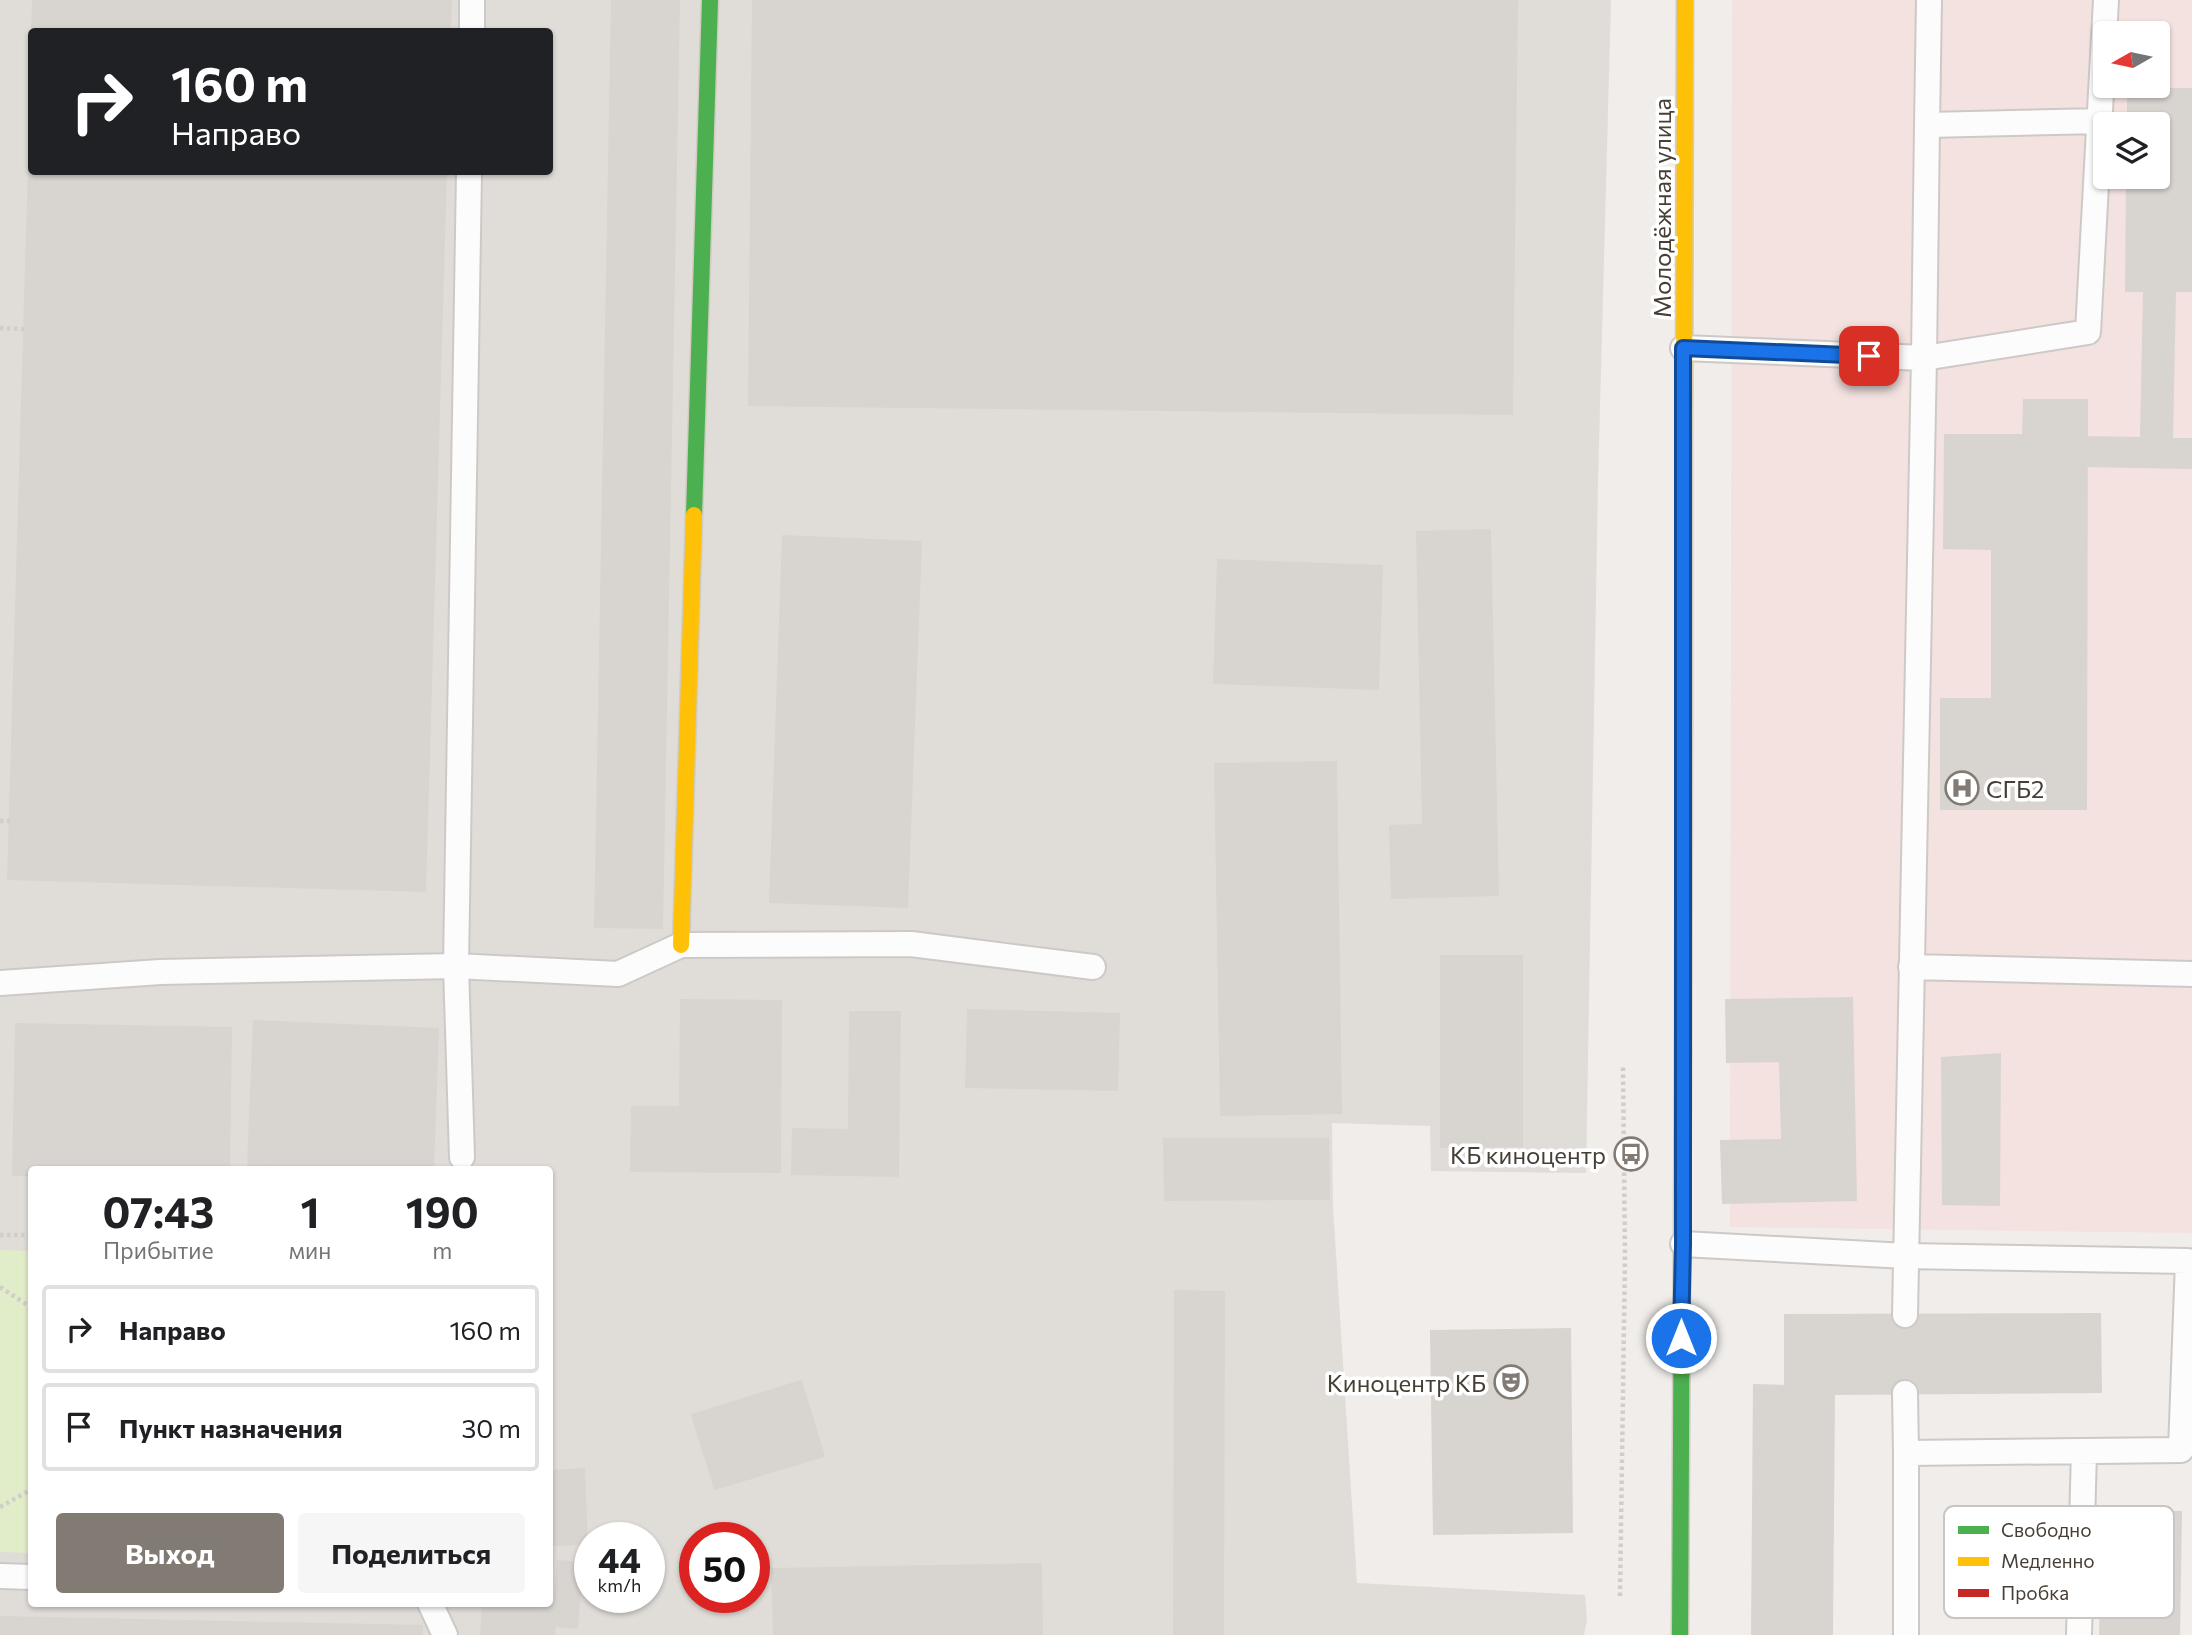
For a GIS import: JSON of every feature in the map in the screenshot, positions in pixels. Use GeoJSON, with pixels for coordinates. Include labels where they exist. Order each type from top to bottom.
{"type":"FeatureCollection","features":[{"type":"Feature","properties":{"kind":"main road"},"geometry":{"type":"LineString","coordinates":[[681,945],[710,0]]}},
{"type":"Feature","properties":{"kind":"main road","name":"Молодёжная улица"},"geometry":{"type":"LineString","coordinates":[[1680,1635],[1685,0]]}},
{"type":"Feature","properties":{"kind":"lane"},"geometry":{"type":"LineString","coordinates":[[472,0],[472,28]]}},
{"type":"Feature","properties":{"kind":"lane"},"geometry":{"type":"LineString","coordinates":[[1905,1315],[1929,0]]}},
{"type":"Feature","properties":{"kind":"lane"},"geometry":{"type":"LineString","coordinates":[[2101,112],[2106,0]]}},
{"type":"Feature","properties":{"kind":"lane"},"geometry":{"type":"LineString","coordinates":[[1927,125],[2093,121]]}},
{"type":"Feature","properties":{"kind":"lane"},"geometry":{"type":"LineString","coordinates":[[462,1157],[456,966],[469,175]]}},
{"type":"Feature","properties":{"kind":"lane"},"geometry":{"type":"LineString","coordinates":[[1683,348],[1924,358],[2088,332],[2097,189]]}},
{"type":"Feature","properties":{"kind":"lane"},"geometry":{"type":"LineString","coordinates":[[0,983],[160,972],[456,966],[618,974],[681,945],[911,944],[1093,967]]}},
{"type":"Feature","properties":{"kind":"lane"},"geometry":{"type":"LineString","coordinates":[[1911,967],[2192,974]]}},
{"type":"Feature","properties":{"kind":"lane"},"geometry":{"type":"LineString","coordinates":[[1683,1244],[1906,1256],[2188,1261],[2181,1450],[1906,1453]]}},
{"type":"Feature","properties":{"kind":"lane"},"geometry":{"type":"LineString","coordinates":[[1905,1393],[1906,1635]]}},
{"type":"Feature","properties":{"kind":"lane"},"geometry":{"type":"LineString","coordinates":[[2083,1506],[2084,1451]]}},
{"type":"Feature","properties":{"kind":"lane"},"geometry":{"type":"LineString","coordinates":[[0,1576],[28,1577]]}},
{"type":"Feature","properties":{"kind":"lane"},"geometry":{"type":"LineString","coordinates":[[432,1607],[445,1635]]}},
{"type":"Feature","properties":{"kind":"path"},"geometry":{"type":"LineString","coordinates":[[0,328],[24,329]]}},
{"type":"Feature","properties":{"kind":"path"},"geometry":{"type":"LineString","coordinates":[[0,821],[10,821]]}},
{"type":"Feature","properties":{"kind":"path"},"geometry":{"type":"LineString","coordinates":[[1620,1596],[1625,1257],[1623,1065]]}},
{"type":"Feature","properties":{"kind":"path"},"geometry":{"type":"LineString","coordinates":[[0,1235],[28,1235]]}},
{"type":"Feature","properties":{"kind":"path"},"geometry":{"type":"LineString","coordinates":[[0,1287],[28,1305]]}},
{"type":"Feature","properties":{"kind":"path"},"geometry":{"type":"LineString","coordinates":[[0,1507],[28,1491]]}},
{"type":"Feature","properties":{"kind":"shaded area"},"geometry":{"type":"Polygon","coordinates":[[[0,0],[1611,0],[1598,481],[1586,1173],[1431,1171],[1430,1126],[1332,1123],[1333,1207],[1357,1583],[1585,1595],[1587,1620],[1584,1635],[0,1635],[0,0]]]}},
{"type":"Feature","properties":{"kind":"shaded area","name":"СГБ2"},"geometry":{"type":"Polygon","coordinates":[[[1732,0],[2192,0],[2192,1233],[1730,1227],[1732,0]]]}},
{"type":"Feature","properties":{"kind":"green space"},"geometry":{"type":"Polygon","coordinates":[[[0,1250],[28,1251],[28,1553],[0,1552],[0,1250]]]}},
{"type":"Feature","properties":{"kind":"building"},"geometry":{"type":"Polygon","coordinates":[[[33,0],[451,0],[450,28],[32,28],[33,0]]]}},
{"type":"Feature","properties":{"kind":"building"},"geometry":{"type":"Polygon","coordinates":[[[612,0],[679,0],[662,928],[595,927],[612,0]]]}},
{"type":"Feature","properties":{"kind":"building"},"geometry":{"type":"Polygon","coordinates":[[[753,0],[1517,0],[1512,414],[749,405],[753,0]]]}},
{"type":"Feature","properties":{"kind":"building"},"geometry":{"type":"Polygon","coordinates":[[[2170,89],[2192,89],[2192,291],[2126,291],[2127,189],[2170,189],[2170,112],[2128,112],[2128,98],[2170,98],[2170,89]]]}},
{"type":"Feature","properties":{"kind":"building"},"geometry":{"type":"Polygon","coordinates":[[[29,175],[446,175],[425,891],[8,879],[29,175]]]}},
{"type":"Feature","properties":{"kind":"building"},"geometry":{"type":"Polygon","coordinates":[[[2144,291],[2175,291],[2172,439],[2192,439],[2192,468],[2086,466],[2087,437],[2141,438],[2144,291]]]}},
{"type":"Feature","properties":{"kind":"building","name":"СГБ2"},"geometry":{"type":"Polygon","coordinates":[[[2024,400],[2087,400],[2086,809],[1941,809],[1941,699],[1992,699],[1992,549],[1944,548],[1945,435],[2023,435],[2024,400]]]}},
{"type":"Feature","properties":{"kind":"building"},"geometry":{"type":"Polygon","coordinates":[[[1490,530],[1498,895],[1392,898],[1390,826],[1423,825],[1417,532],[1490,530]]]}},
{"type":"Feature","properties":{"kind":"building"},"geometry":{"type":"Polygon","coordinates":[[[783,536],[921,542],[907,907],[770,902],[783,536]]]}},
{"type":"Feature","properties":{"kind":"building"},"geometry":{"type":"Polygon","coordinates":[[[1218,560],[1382,566],[1378,689],[1214,683],[1218,560]]]}},
{"type":"Feature","properties":{"kind":"building"},"geometry":{"type":"Polygon","coordinates":[[[1336,762],[1341,1113],[1221,1115],[1215,764],[1336,762]]]}},
{"type":"Feature","properties":{"kind":"building"},"geometry":{"type":"Polygon","coordinates":[[[1441,956],[1522,956],[1522,1146],[1441,1147],[1441,956]]]}},
{"type":"Feature","properties":{"kind":"building"},"geometry":{"type":"Polygon","coordinates":[[[1852,998],[1856,1200],[1723,1203],[1721,1141],[1782,1140],[1780,1061],[1727,1062],[1726,1000],[1852,998]]]}},
{"type":"Feature","properties":{"kind":"building"},"geometry":{"type":"Polygon","coordinates":[[[681,1000],[781,1001],[780,1172],[631,1171],[632,1107],[680,1107],[681,1000]]]}},
{"type":"Feature","properties":{"kind":"building"},"geometry":{"type":"Polygon","coordinates":[[[968,1010],[1119,1014],[1117,1090],[966,1087],[968,1010]]]}},
{"type":"Feature","properties":{"kind":"building"},"geometry":{"type":"Polygon","coordinates":[[[850,1012],[900,1012],[898,1176],[792,1174],[793,1129],[849,1130],[850,1012]]]}},
{"type":"Feature","properties":{"kind":"building"},"geometry":{"type":"Polygon","coordinates":[[[254,1021],[438,1029],[433,1166],[248,1166],[254,1021]]]}},
{"type":"Feature","properties":{"kind":"building"},"geometry":{"type":"Polygon","coordinates":[[[16,1024],[231,1028],[229,1166],[28,1166],[28,1175],[13,1175],[16,1024]]]}},
{"type":"Feature","properties":{"kind":"building"},"geometry":{"type":"Polygon","coordinates":[[[2000,1054],[1999,1205],[1943,1204],[1942,1058],[2000,1054]]]}},
{"type":"Feature","properties":{"kind":"building"},"geometry":{"type":"Polygon","coordinates":[[[1164,1139],[1328,1139],[1329,1199],[1165,1200],[1164,1139]]]}},
{"type":"Feature","properties":{"kind":"building"},"geometry":{"type":"Polygon","coordinates":[[[1175,1291],[1224,1292],[1223,1635],[1174,1635],[1175,1291]]]}},
{"type":"Feature","properties":{"kind":"building"},"geometry":{"type":"Polygon","coordinates":[[[2100,1314],[2101,1392],[1834,1394],[1832,1635],[1752,1635],[1754,1385],[1785,1386],[1785,1315],[2100,1314]]]}},
{"type":"Feature","properties":{"kind":"building"},"geometry":{"type":"Polygon","coordinates":[[[1570,1329],[1572,1532],[1434,1534],[1431,1331],[1570,1329]]]}},
{"type":"Feature","properties":{"kind":"building"},"geometry":{"type":"Polygon","coordinates":[[[801,1381],[824,1456],[715,1489],[692,1415],[801,1381]]]}},
{"type":"Feature","properties":{"kind":"building"},"geometry":{"type":"Polygon","coordinates":[[[584,1469],[586,1522],[574,1522],[574,1544],[553,1545],[553,1471],[584,1469]]]}},
{"type":"Feature","properties":{"kind":"building"},"geometry":{"type":"Polygon","coordinates":[[[2174,1512],[2181,1512],[2179,1635],[2100,1635],[2100,1618],[2174,1618],[2174,1512]]]}},
{"type":"Feature","properties":{"kind":"building"},"geometry":{"type":"Polygon","coordinates":[[[558,1561],[574,1562],[574,1613],[578,1613],[577,1628],[555,1626],[554,1635],[481,1635],[483,1607],[553,1605],[558,1561]]]}},
{"type":"Feature","properties":{"kind":"building"},"geometry":{"type":"Polygon","coordinates":[[[1041,1564],[1042,1635],[774,1635],[772,1569],[1041,1564]]]}},
{"type":"Feature","properties":{"kind":"building"},"geometry":{"type":"Polygon","coordinates":[[[0,1617],[422,1626],[422,1635],[0,1635],[0,1617]]]}},
{"type":"Feature","properties":{"kind":"traffic: fast"},"geometry":{"type":"LineString","coordinates":[[694,515],[710,0]]}},
{"type":"Feature","properties":{"kind":"traffic: fast"},"geometry":{"type":"LineString","coordinates":[[1684,437],[1684,721]]}},
{"type":"Feature","properties":{"kind":"traffic: fast"},"geometry":{"type":"LineString","coordinates":[[1680,1635],[1683,1055]]}},
{"type":"Feature","properties":{"kind":"traffic: slow"},"geometry":{"type":"LineString","coordinates":[[1684,437],[1685,0]]}},
{"type":"Feature","properties":{"kind":"traffic: slow"},"geometry":{"type":"LineString","coordinates":[[681,945],[694,515]]}},
{"type":"Feature","properties":{"kind":"traffic: jam"},"geometry":{"type":"LineString","coordinates":[[1683,1055],[1684,721]]}},
{"type":"Feature","properties":{"kind":"place","name":"СГБ2"},"geometry":{"type":"Point","coordinates":[1962,788]}},
{"type":"Feature","properties":{"kind":"place","name":"КБ киноцентр"},"geometry":{"type":"Point","coordinates":[1631,1154]}},
{"type":"Feature","properties":{"kind":"place","name":"Киноцентр КБ"},"geometry":{"type":"Point","coordinates":[1511,1382]}},
{"type":"Feature","properties":{"kind":"route"},"geometry":{"type":"LineString","coordinates":[[1681,1338],[1683,348],[1869,356]]}}]}
